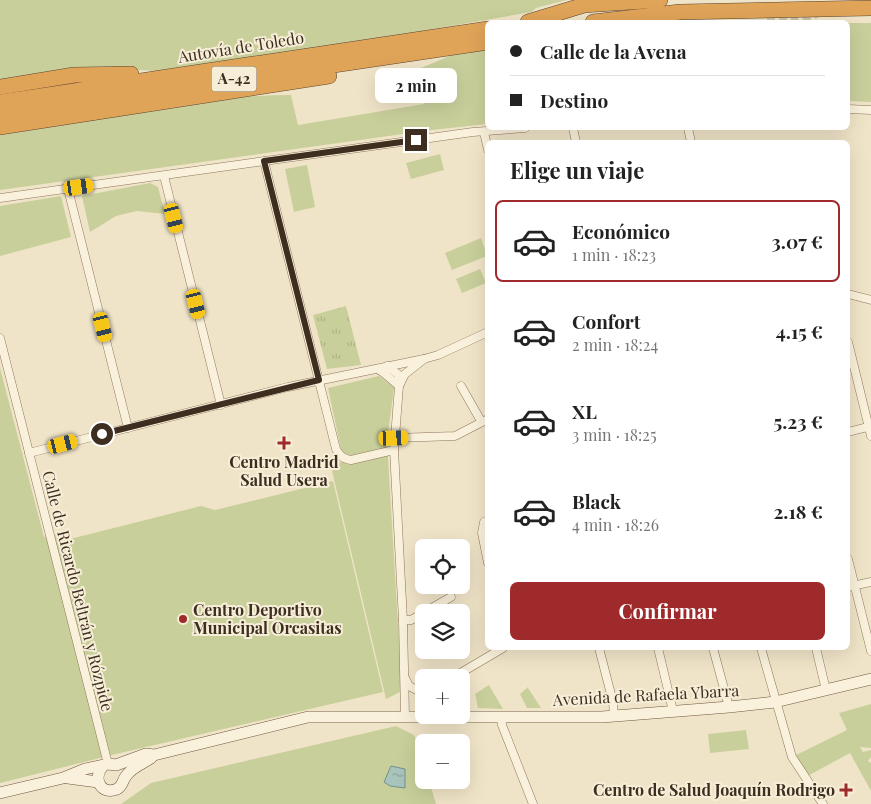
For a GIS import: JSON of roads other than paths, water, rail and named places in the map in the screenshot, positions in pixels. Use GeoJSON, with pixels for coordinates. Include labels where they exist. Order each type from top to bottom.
{"type":"FeatureCollection","features":[{"type":"Feature","properties":{"kind":"highway"},"geometry":{"type":"LineString","coordinates":[[553,16],[566,4],[577,0]]}},
{"type":"Feature","properties":{"kind":"highway"},"geometry":{"type":"LineString","coordinates":[[536,20],[591,4],[660,0]]}},
{"type":"Feature","properties":{"kind":"highway"},"geometry":{"type":"LineString","coordinates":[[608,20],[654,14],[702,11],[871,8]]}},
{"type":"Feature","properties":{"kind":"highway"},"geometry":{"type":"LineString","coordinates":[[702,11],[724,14],[871,17]]}},
{"type":"Feature","properties":{"kind":"highway","name":"Autovía de Toledo"},"geometry":{"type":"LineString","coordinates":[[0,102],[485,29]]}},
{"type":"Feature","properties":{"kind":"highway","name":"Autovía de Toledo"},"geometry":{"type":"LineString","coordinates":[[0,115],[485,42]]}},
{"type":"Feature","properties":{"kind":"highway"},"geometry":{"type":"LineString","coordinates":[[0,127],[419,61],[468,45]]}},
{"type":"Feature","properties":{"kind":"highway"},"geometry":{"type":"LineString","coordinates":[[0,87],[74,75],[127,73],[158,77]]}},
{"type":"Feature","properties":{"kind":"main road","name":"Avenida de Rafaela Ybarra"},"geometry":{"type":"LineString","coordinates":[[470,717],[614,716],[729,707],[776,702],[871,679]]}},
{"type":"Feature","properties":{"kind":"main road","name":"Avenida de Rafaela Ybarra"},"geometry":{"type":"LineString","coordinates":[[0,793],[63,778],[140,755],[154,755],[308,717],[415,716]]}},
{"type":"Feature","properties":{"kind":"main road","name":"Avenida de Rafaela Ybarra"},"geometry":{"type":"LineString","coordinates":[[63,778],[98,782],[104,789],[116,790],[121,786],[124,777],[138,764],[154,755]]}},
{"type":"Feature","properties":{"kind":"main road"},"geometry":{"type":"LineString","coordinates":[[98,782],[99,770],[109,765],[121,768],[124,777]]}},
{"type":"Feature","properties":{"kind":"street"},"geometry":{"type":"LineString","coordinates":[[850,109],[871,110]]}},
{"type":"Feature","properties":{"kind":"street"},"geometry":{"type":"LineString","coordinates":[[0,198],[504,130]]}},
{"type":"Feature","properties":{"kind":"street"},"geometry":{"type":"LineString","coordinates":[[484,132],[486,140]]}},
{"type":"Feature","properties":{"kind":"street"},"geometry":{"type":"LineString","coordinates":[[264,161],[336,449],[344,459],[351,460],[394,450]]}},
{"type":"Feature","properties":{"kind":"street"},"geometry":{"type":"LineString","coordinates":[[164,176],[221,405]]}},
{"type":"Feature","properties":{"kind":"street"},"geometry":{"type":"LineString","coordinates":[[68,189],[128,428]]}},
{"type":"Feature","properties":{"kind":"street"},"geometry":{"type":"LineString","coordinates":[[850,295],[871,300]]}},
{"type":"Feature","properties":{"kind":"street"},"geometry":{"type":"LineString","coordinates":[[29,452],[319,380],[424,359],[438,355],[485,333]]}},
{"type":"Feature","properties":{"kind":"street","name":"Calle de Ricardo Beltrán y Rózpide"},"geometry":{"type":"LineString","coordinates":[[0,338],[109,765]]}},
{"type":"Feature","properties":{"kind":"street"},"geometry":{"type":"LineString","coordinates":[[850,351],[871,436]]}},
{"type":"Feature","properties":{"kind":"street"},"geometry":{"type":"LineString","coordinates":[[399,386],[405,374],[424,359]]}},
{"type":"Feature","properties":{"kind":"street"},"geometry":{"type":"LineString","coordinates":[[387,366],[398,375],[399,386],[394,450],[403,620],[405,716]]}},
{"type":"Feature","properties":{"kind":"street"},"geometry":{"type":"LineString","coordinates":[[378,369],[399,386]]}},
{"type":"Feature","properties":{"kind":"street"},"geometry":{"type":"LineString","coordinates":[[394,438],[456,436],[484,420],[461,386]]}},
{"type":"Feature","properties":{"kind":"street"},"geometry":{"type":"LineString","coordinates":[[850,431],[870,426]]}},
{"type":"Feature","properties":{"kind":"street"},"geometry":{"type":"LineString","coordinates":[[485,522],[482,532],[485,548]]}},
{"type":"Feature","properties":{"kind":"street"},"geometry":{"type":"LineString","coordinates":[[871,582],[851,586],[871,651]]}},
{"type":"Feature","properties":{"kind":"street"},"geometry":{"type":"LineString","coordinates":[[403,620],[411,620],[450,597]]}},
{"type":"Feature","properties":{"kind":"street"},"geometry":{"type":"LineString","coordinates":[[467,669],[500,650]]}},
{"type":"Feature","properties":{"kind":"street"},"geometry":{"type":"LineString","coordinates":[[600,650],[613,702],[614,716]]}},
{"type":"Feature","properties":{"kind":"street"},"geometry":{"type":"LineString","coordinates":[[658,650],[673,711]]}},
{"type":"Feature","properties":{"kind":"street"},"geometry":{"type":"LineString","coordinates":[[715,650],[729,707]]}},
{"type":"Feature","properties":{"kind":"street"},"geometry":{"type":"LineString","coordinates":[[762,650],[792,757],[823,804]]}},
{"type":"Feature","properties":{"kind":"street"},"geometry":{"type":"LineString","coordinates":[[816,650],[826,690]]}},
{"type":"Feature","properties":{"kind":"street"},"geometry":{"type":"LineString","coordinates":[[404,676],[409,686],[415,689]]}},
{"type":"Feature","properties":{"kind":"street"},"geometry":{"type":"LineString","coordinates":[[404,692],[415,695]]}},
{"type":"Feature","properties":{"kind":"street"},"geometry":{"type":"LineString","coordinates":[[501,717],[502,725],[533,804]]}},
{"type":"Feature","properties":{"kind":"water"},"geometry":{"type":"Polygon","coordinates":[[[391,766],[405,769],[405,788],[390,786],[384,782],[391,766]]]}},
{"type":"Feature","properties":{"kind":"tunnel"},"geometry":{"type":"LineString","coordinates":[[798,20],[817,14]]}},
{"type":"Feature","properties":{"kind":"place","name":"Centro Madrid Salud Usera"},"geometry":{"type":"Point","coordinates":[284,443]}},
{"type":"Feature","properties":{"kind":"place","name":"Centro Deportivo Municipal Orcasitas"},"geometry":{"type":"Point","coordinates":[183,619]}},
{"type":"Feature","properties":{"kind":"place","name":"Centro de Salud Joaquín Rodrigo"},"geometry":{"type":"Point","coordinates":[846,790]}}]}
